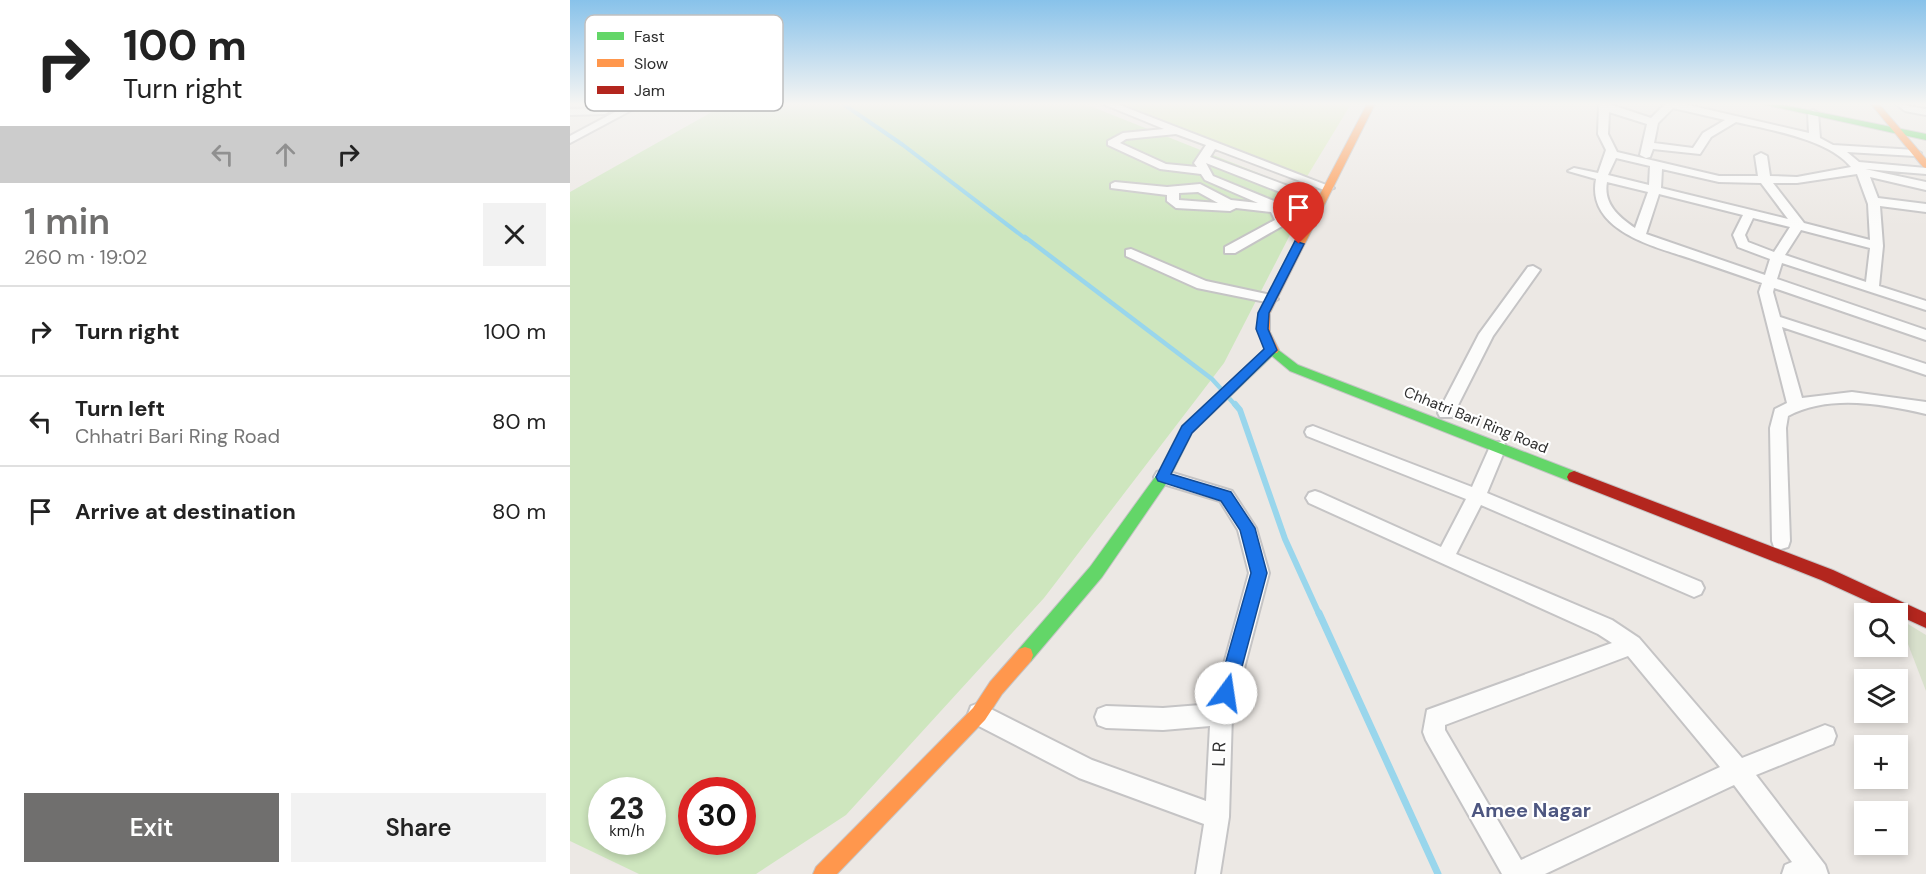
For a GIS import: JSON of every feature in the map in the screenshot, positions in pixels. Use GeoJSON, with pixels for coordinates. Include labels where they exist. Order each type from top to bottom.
{"type":"FeatureCollection","features":[{"type":"Feature","properties":{"kind":"main road"},"geometry":{"type":"LineString","coordinates":[[823,874],[979,714],[996,688],[1096,572],[1163,477],[1187,430],[1271,350],[1262,329],[1263,313],[1350,145]]}},
{"type":"Feature","properties":{"kind":"main road","name":"Chhatri Bari Ring Road"},"geometry":{"type":"LineString","coordinates":[[1363,145],[1279,315],[1277,328],[1285,345],[1304,359],[1726,520]]}},
{"type":"Feature","properties":{"kind":"main road"},"geometry":{"type":"LineString","coordinates":[[1918,150],[1926,165]]}},
{"type":"Feature","properties":{"kind":"main road","name":"Chhatri Bari Ring Road"},"geometry":{"type":"LineString","coordinates":[[1271,350],[1294,368],[1827,575],[1926,621]]}},
{"type":"Feature","properties":{"kind":"street"},"geometry":{"type":"LineString","coordinates":[[1116,145],[1164,167],[1202,165],[1253,178],[1292,192],[1277,212],[1230,250]]}},
{"type":"Feature","properties":{"kind":"street"},"geometry":{"type":"LineString","coordinates":[[1202,165],[1212,145],[1328,188]]}},
{"type":"Feature","properties":{"kind":"street"},"geometry":{"type":"LineString","coordinates":[[1610,145],[1612,154],[1601,178],[1600,195],[1602,204],[1623,226],[1640,236],[1926,335]]}},
{"type":"Feature","properties":{"kind":"street"},"geometry":{"type":"LineString","coordinates":[[1640,236],[1655,189],[1647,145],[1696,152],[1701,145]]}},
{"type":"Feature","properties":{"kind":"street"},"geometry":{"type":"LineString","coordinates":[[1824,145],[1847,156],[1858,169],[1873,201],[1877,246],[1872,288]]}},
{"type":"Feature","properties":{"kind":"street"},"geometry":{"type":"LineString","coordinates":[[1828,148],[1918,150]]}},
{"type":"Feature","properties":{"kind":"street"},"geometry":{"type":"LineString","coordinates":[[1612,154],[1719,179],[1765,181],[1812,179],[1858,169],[1926,171]]}},
{"type":"Feature","properties":{"kind":"street"},"geometry":{"type":"LineString","coordinates":[[1761,156],[1765,181],[1797,224]]}},
{"type":"Feature","properties":{"kind":"street"},"geometry":{"type":"LineString","coordinates":[[1202,165],[1209,178],[1277,212],[1309,225]]}},
{"type":"Feature","properties":{"kind":"street"},"geometry":{"type":"LineString","coordinates":[[1253,178],[1267,166]]}},
{"type":"Feature","properties":{"kind":"street"},"geometry":{"type":"LineString","coordinates":[[1858,169],[1926,186]]}},
{"type":"Feature","properties":{"kind":"street"},"geometry":{"type":"LineString","coordinates":[[1574,171],[1797,224],[1877,246]]}},
{"type":"Feature","properties":{"kind":"street"},"geometry":{"type":"LineString","coordinates":[[1115,186],[1173,191],[1173,201],[1180,205],[1220,208],[1236,204],[1277,212]]}},
{"type":"Feature","properties":{"kind":"street"},"geometry":{"type":"LineString","coordinates":[[1873,201],[1926,208]]}},
{"type":"Feature","properties":{"kind":"street"},"geometry":{"type":"LineString","coordinates":[[1749,214],[1740,229],[1739,239],[1750,248],[1926,306]]}},
{"type":"Feature","properties":{"kind":"street"},"geometry":{"type":"LineString","coordinates":[[1795,403],[1766,292],[1777,258],[1797,224]]}},
{"type":"Feature","properties":{"kind":"street"},"geometry":{"type":"LineString","coordinates":[[1131,253],[1202,285],[1271,299]]}},
{"type":"Feature","properties":{"kind":"street"},"geometry":{"type":"LineString","coordinates":[[1446,412],[1486,334],[1533,270]]}},
{"type":"Feature","properties":{"kind":"street"},"geometry":{"type":"LineString","coordinates":[[1772,319],[1926,370]]}},
{"type":"Feature","properties":{"kind":"street"},"geometry":{"type":"LineString","coordinates":[[1780,541],[1778,428],[1781,413],[1795,403],[1863,398],[1926,408]]}},
{"type":"Feature","properties":{"kind":"street"},"geometry":{"type":"LineString","coordinates":[[1312,432],[1477,496],[1694,588]]}},
{"type":"Feature","properties":{"kind":"street"},"geometry":{"type":"LineString","coordinates":[[1445,558],[1477,496],[1498,447]]}},
{"type":"Feature","properties":{"kind":"street","name":"L R"},"geometry":{"type":"LineString","coordinates":[[1163,477],[1226,496],[1247,528],[1259,573],[1221,714],[1217,817],[1208,874]]}},
{"type":"Feature","properties":{"kind":"street"},"geometry":{"type":"LineString","coordinates":[[1315,498],[1445,558],[1605,627],[1632,645],[1738,771],[1807,872]]}},
{"type":"Feature","properties":{"kind":"street"},"geometry":{"type":"LineString","coordinates":[[1632,645],[1436,718],[1434,732],[1517,874],[1738,771],[1825,736]]}},
{"type":"Feature","properties":{"kind":"street"},"geometry":{"type":"LineString","coordinates":[[979,714],[1087,770],[1217,817]]}},
{"type":"Feature","properties":{"kind":"street"},"geometry":{"type":"LineString","coordinates":[[1106,717],[1163,718],[1221,714]]}},
{"type":"Feature","properties":{"kind":"green space"},"geometry":{"type":"Polygon","coordinates":[[[654,145],[1187,145],[1311,194],[1224,363],[1044,598],[846,815],[756,874],[639,874],[599,855],[666,855],[666,777],[588,777],[588,850],[570,841],[570,192],[654,145]]]}},
{"type":"Feature","properties":{"kind":"green space"},"geometry":{"type":"Polygon","coordinates":[[[1210,145],[1326,145],[1303,183],[1210,145]]]}},
{"type":"Feature","properties":{"kind":"green space"},"geometry":{"type":"Polygon","coordinates":[[[1908,624],[1926,635],[1926,691],[1908,644],[1908,624]]]}},
{"type":"Feature","properties":{"kind":"waterway"},"geometry":{"type":"LineString","coordinates":[[903,145],[1026,239]]}},
{"type":"Feature","properties":{"kind":"waterway"},"geometry":{"type":"LineString","coordinates":[[1025,237],[1212,379],[1222,390]]}},
{"type":"Feature","properties":{"kind":"waterway"},"geometry":{"type":"LineString","coordinates":[[1228,397],[1236,406]]}},
{"type":"Feature","properties":{"kind":"waterway"},"geometry":{"type":"LineString","coordinates":[[1235,404],[1240,410],[1285,539],[1319,614]]}},
{"type":"Feature","properties":{"kind":"waterway"},"geometry":{"type":"LineString","coordinates":[[1319,613],[1438,874]]}},
{"type":"Feature","properties":{"kind":"traffic: fast"},"geometry":{"type":"LineString","coordinates":[[1025,655],[1096,572],[1163,477],[1187,430],[1271,350]]}},
{"type":"Feature","properties":{"kind":"traffic: fast"},"geometry":{"type":"LineString","coordinates":[[1273,350],[1294,368],[1574,477]]}},
{"type":"Feature","properties":{"kind":"traffic: slow"},"geometry":{"type":"LineString","coordinates":[[1273,350],[1264,332],[1264,313],[1350,145]]}},
{"type":"Feature","properties":{"kind":"traffic: slow"},"geometry":{"type":"LineString","coordinates":[[1909,145],[1926,165]]}},
{"type":"Feature","properties":{"kind":"traffic: slow"},"geometry":{"type":"LineString","coordinates":[[823,874],[979,714],[996,688],[1025,655]]}},
{"type":"Feature","properties":{"kind":"traffic: jam"},"geometry":{"type":"LineString","coordinates":[[1574,477],[1827,575],[1926,621]]}},
{"type":"Feature","properties":{"kind":"district","name":"Amee Nagar"},"geometry":{"type":"Point","coordinates":[1531,810]}},
{"type":"Feature","properties":{"kind":"route"},"geometry":{"type":"LineString","coordinates":[[1226,693],[1259,573],[1247,528],[1226,496],[1163,477],[1187,430],[1207,408],[1271,350],[1262,329],[1263,313],[1299,244]]}}]}
